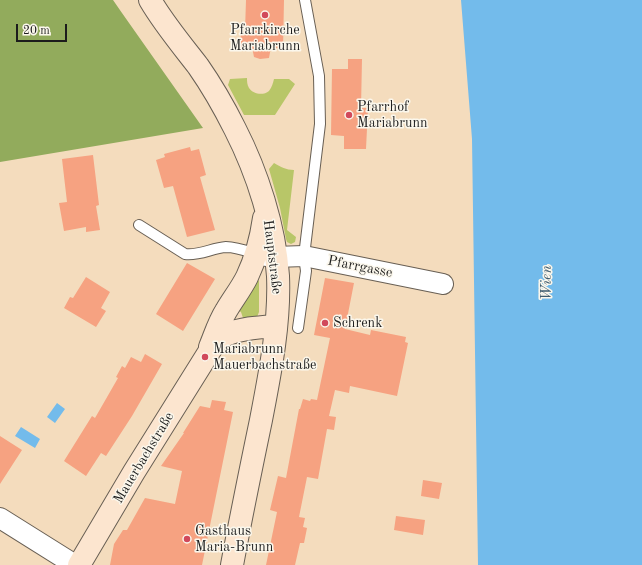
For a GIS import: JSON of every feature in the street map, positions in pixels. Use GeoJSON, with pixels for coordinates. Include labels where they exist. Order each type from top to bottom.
{"type":"FeatureCollection","features":[{"type":"Feature","properties":{"kind":"main road","name":"Hauptstraße"},"geometry":{"type":"LineString","coordinates":[[150,0],[160,16],[199,68],[224,108],[245,150],[265,207]]}},
{"type":"Feature","properties":{"kind":"main road","name":"Mauerbachstraße"},"geometry":{"type":"LineString","coordinates":[[209,351],[220,322],[246,278],[266,256],[260,240],[265,207]]}},
{"type":"Feature","properties":{"kind":"main road","name":"Hauptstraße"},"geometry":{"type":"LineString","coordinates":[[232,565],[270,371],[276,326],[278,275],[266,256]]}},
{"type":"Feature","properties":{"kind":"main road","name":"Mauerbachstraße"},"geometry":{"type":"LineString","coordinates":[[79,565],[214,344],[231,332],[276,326]]}},
{"type":"Feature","properties":{"kind":"street","name":"Pfarrgasse"},"geometry":{"type":"LineString","coordinates":[[266,256],[304,256],[443,284]]}},
{"type":"Feature","properties":{"kind":"street"},"geometry":{"type":"LineString","coordinates":[[0,518],[75,565]]}},
{"type":"Feature","properties":{"kind":"lane"},"geometry":{"type":"LineString","coordinates":[[298,328],[306,271],[304,256],[320,124],[319,76],[305,0]]}},
{"type":"Feature","properties":{"kind":"lane"},"geometry":{"type":"LineString","coordinates":[[139,225],[185,254],[193,254],[227,247],[266,256]]}},
{"type":"Feature","properties":{"kind":"green space"},"geometry":{"type":"Polygon","coordinates":[[[0,0],[113,0],[203,128],[0,162],[0,0]]]}},
{"type":"Feature","properties":{"kind":"green space"},"geometry":{"type":"Polygon","coordinates":[[[247,78],[249,88],[258,94],[267,93],[272,86],[274,79],[289,79],[295,84],[275,115],[244,115],[228,85],[230,79],[247,78]]]}},
{"type":"Feature","properties":{"kind":"green space"},"geometry":{"type":"Polygon","coordinates":[[[274,163],[286,169],[294,170],[287,230],[296,237],[295,242],[291,244],[287,242],[286,239],[280,208],[269,169],[274,163]]]}},
{"type":"Feature","properties":{"kind":"green space"},"geometry":{"type":"Polygon","coordinates":[[[257,279],[259,281],[259,312],[257,317],[244,321],[241,312],[235,309],[257,279]]]}},
{"type":"Feature","properties":{"kind":"water","name":"Wien"},"geometry":{"type":"Polygon","coordinates":[[[461,0],[642,0],[642,565],[478,565],[472,139],[461,0]]]}},
{"type":"Feature","properties":{"kind":"water"},"geometry":{"type":"Polygon","coordinates":[[[57,403],[65,409],[55,423],[47,417],[57,403]]]}},
{"type":"Feature","properties":{"kind":"water"},"geometry":{"type":"Polygon","coordinates":[[[21,427],[40,439],[35,448],[15,436],[21,427]]]}},
{"type":"Feature","properties":{"kind":"building","name":"Pfarrkirche Mariabrunn"},"geometry":{"type":"Polygon","coordinates":[[[246,0],[284,0],[283,49],[271,47],[269,58],[260,59],[254,57],[252,47],[240,47],[241,31],[245,31],[246,0]]]}},
{"type":"Feature","properties":{"kind":"building","name":"Pfarrhof Mariabrunn"},"geometry":{"type":"Polygon","coordinates":[[[348,59],[362,59],[361,108],[368,108],[366,149],[344,149],[344,136],[331,135],[332,69],[348,69],[348,59]]]}},
{"type":"Feature","properties":{"kind":"building"},"geometry":{"type":"Polygon","coordinates":[[[190,147],[191,151],[199,149],[206,175],[200,177],[215,230],[187,237],[173,186],[164,188],[156,160],[165,157],[164,154],[190,147]]]}},
{"type":"Feature","properties":{"kind":"building"},"geometry":{"type":"Polygon","coordinates":[[[93,155],[99,205],[96,206],[100,230],[86,232],[86,227],[64,231],[59,203],[67,202],[62,159],[93,155]]]}},
{"type":"Feature","properties":{"kind":"building"},"geometry":{"type":"Polygon","coordinates":[[[187,263],[215,279],[183,331],[156,314],[187,263]]]}},
{"type":"Feature","properties":{"kind":"building"},"geometry":{"type":"Polygon","coordinates":[[[86,277],[110,292],[101,308],[106,311],[96,327],[64,308],[70,297],[73,298],[86,277]]]}},
{"type":"Feature","properties":{"kind":"building"},"geometry":{"type":"Polygon","coordinates":[[[325,278],[354,283],[345,329],[370,335],[371,330],[406,337],[405,342],[408,343],[397,396],[350,386],[349,393],[335,390],[329,416],[336,417],[334,430],[327,429],[318,479],[307,477],[299,517],[305,518],[303,527],[307,528],[304,543],[300,543],[295,565],[266,565],[277,512],[270,510],[278,476],[286,478],[299,409],[303,399],[310,401],[311,399],[317,400],[330,338],[314,335],[325,278]]]}},
{"type":"Feature","properties":{"kind":"building"},"geometry":{"type":"Polygon","coordinates":[[[145,354],[162,364],[132,416],[106,456],[101,453],[86,476],[64,461],[92,416],[95,418],[118,378],[116,377],[122,366],[125,368],[131,357],[141,362],[145,354]]]}},
{"type":"Feature","properties":{"kind":"building"},"geometry":{"type":"Polygon","coordinates":[[[212,400],[226,402],[224,410],[233,412],[202,565],[110,565],[114,544],[123,530],[127,530],[145,498],[175,504],[182,471],[161,466],[184,433],[200,406],[210,408],[212,400]]]}},
{"type":"Feature","properties":{"kind":"building"},"geometry":{"type":"Polygon","coordinates":[[[0,436],[22,450],[0,484],[0,436]]]}},
{"type":"Feature","properties":{"kind":"building"},"geometry":{"type":"Polygon","coordinates":[[[423,480],[442,483],[439,499],[421,496],[423,480]]]}},
{"type":"Feature","properties":{"kind":"building"},"geometry":{"type":"Polygon","coordinates":[[[396,516],[425,520],[423,535],[394,530],[396,516]]]}},
{"type":"Feature","properties":{"kind":"place","name":"Pfarrkirche Mariabrunn"},"geometry":{"type":"Point","coordinates":[265,15]}},
{"type":"Feature","properties":{"kind":"place","name":"Pfarrhof Mariabrunn"},"geometry":{"type":"Point","coordinates":[349,115]}},
{"type":"Feature","properties":{"kind":"place","name":"Schrenk"},"geometry":{"type":"Point","coordinates":[325,323]}},
{"type":"Feature","properties":{"kind":"place","name":"Mariabrunn Mauerbachstraße"},"geometry":{"type":"Point","coordinates":[205,357]}},
{"type":"Feature","properties":{"kind":"place","name":"Gasthaus Maria-Brunn"},"geometry":{"type":"Point","coordinates":[187,539]}}]}
